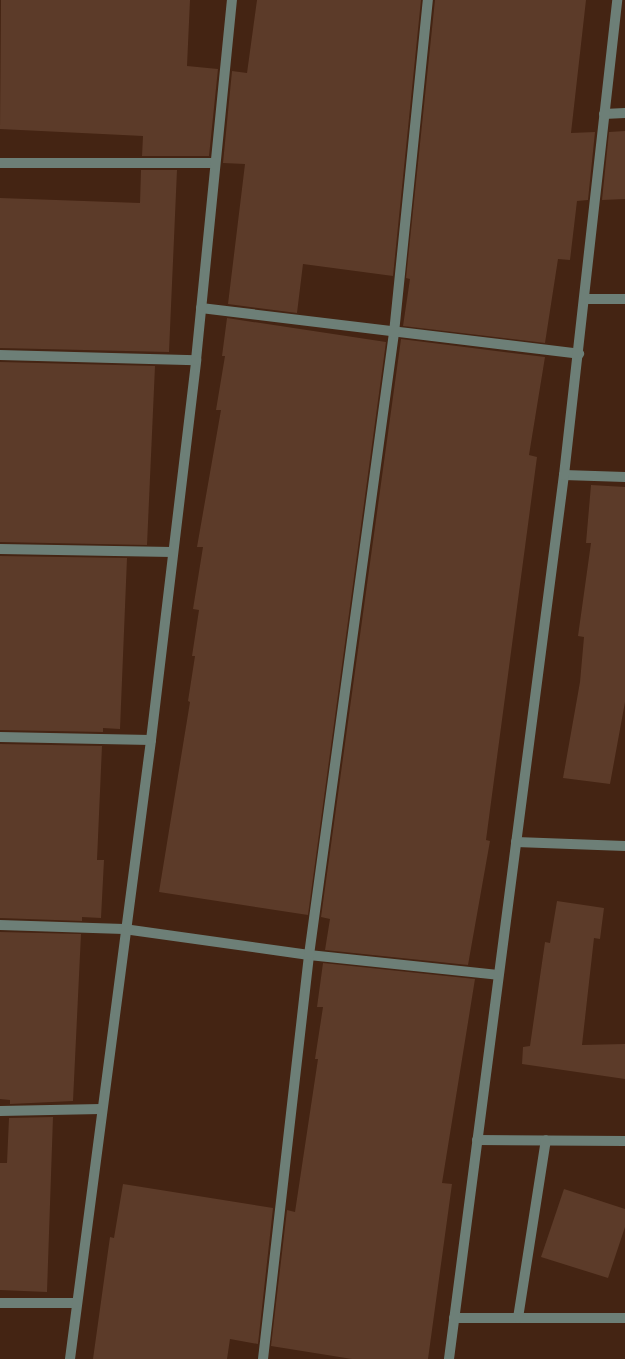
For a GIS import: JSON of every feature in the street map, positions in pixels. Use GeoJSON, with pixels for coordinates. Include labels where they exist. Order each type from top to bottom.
{"type":"FeatureCollection","features":[{"type":"Feature","properties":{"kind":"street"},"geometry":{"type":"LineString","coordinates":[[70,1359],[124,929],[151,740],[196,360],[214,163],[232,0]]}},
{"type":"Feature","properties":{"kind":"street"},"geometry":{"type":"LineString","coordinates":[[263,1359],[309,955],[394,333],[428,0]]}},
{"type":"Feature","properties":{"kind":"street"},"geometry":{"type":"LineString","coordinates":[[449,1359],[579,354],[616,0]]}},
{"type":"Feature","properties":{"kind":"street"},"geometry":{"type":"LineString","coordinates":[[604,114],[625,113]]}},
{"type":"Feature","properties":{"kind":"street"},"geometry":{"type":"LineString","coordinates":[[0,163],[214,163]]}},
{"type":"Feature","properties":{"kind":"street"},"geometry":{"type":"LineString","coordinates":[[584,299],[625,299]]}},
{"type":"Feature","properties":{"kind":"street"},"geometry":{"type":"LineString","coordinates":[[201,308],[394,333],[579,354]]}},
{"type":"Feature","properties":{"kind":"street"},"geometry":{"type":"LineString","coordinates":[[0,355],[196,360]]}},
{"type":"Feature","properties":{"kind":"street"},"geometry":{"type":"LineString","coordinates":[[564,475],[625,477]]}},
{"type":"Feature","properties":{"kind":"street"},"geometry":{"type":"LineString","coordinates":[[0,549],[172,552]]}},
{"type":"Feature","properties":{"kind":"street"},"geometry":{"type":"LineString","coordinates":[[0,736],[151,740]]}},
{"type":"Feature","properties":{"kind":"street"},"geometry":{"type":"LineString","coordinates":[[516,842],[625,846]]}},
{"type":"Feature","properties":{"kind":"street"},"geometry":{"type":"LineString","coordinates":[[0,925],[124,929],[309,955],[498,975]]}},
{"type":"Feature","properties":{"kind":"street"},"geometry":{"type":"LineString","coordinates":[[0,1111],[101,1109]]}},
{"type":"Feature","properties":{"kind":"street"},"geometry":{"type":"LineString","coordinates":[[477,1140],[625,1141]]}},
{"type":"Feature","properties":{"kind":"street"},"geometry":{"type":"LineString","coordinates":[[518,1318],[546,1140]]}},
{"type":"Feature","properties":{"kind":"street"},"geometry":{"type":"LineString","coordinates":[[0,1303],[77,1303]]}},
{"type":"Feature","properties":{"kind":"street"},"geometry":{"type":"LineString","coordinates":[[454,1318],[625,1318]]}},
{"type":"Feature","properties":{"kind":"building"},"geometry":{"type":"Polygon","coordinates":[[[1,0],[190,0],[187,66],[218,69],[209,156],[142,156],[143,136],[0,129],[1,0]]]}},
{"type":"Feature","properties":{"kind":"building"},"geometry":{"type":"Polygon","coordinates":[[[257,0],[421,0],[393,276],[303,264],[297,313],[228,304],[245,164],[223,163],[232,71],[247,73],[257,0]]]}},
{"type":"Feature","properties":{"kind":"building"},"geometry":{"type":"Polygon","coordinates":[[[435,0],[586,0],[571,133],[595,132],[588,200],[577,201],[570,260],[558,259],[545,343],[403,326],[410,279],[406,278],[435,0]]]}},
{"type":"Feature","properties":{"kind":"building"},"geometry":{"type":"Polygon","coordinates":[[[625,131],[625,199],[602,200],[609,132],[625,131]]]}},
{"type":"Feature","properties":{"kind":"building"},"geometry":{"type":"Polygon","coordinates":[[[141,170],[177,170],[169,352],[0,348],[0,198],[140,203],[141,170]]]}},
{"type":"Feature","properties":{"kind":"building"},"geometry":{"type":"Polygon","coordinates":[[[227,318],[386,342],[308,915],[159,892],[190,702],[188,701],[195,656],[192,656],[199,610],[193,609],[203,547],[197,547],[221,410],[216,410],[225,356],[222,356],[227,318]]]}},
{"type":"Feature","properties":{"kind":"building"},"geometry":{"type":"Polygon","coordinates":[[[401,339],[545,357],[529,455],[537,457],[486,840],[490,841],[468,965],[325,950],[330,919],[321,917],[401,339]]]}},
{"type":"Feature","properties":{"kind":"building"},"geometry":{"type":"Polygon","coordinates":[[[0,362],[155,366],[147,545],[0,542],[0,362]]]}},
{"type":"Feature","properties":{"kind":"building"},"geometry":{"type":"Polygon","coordinates":[[[591,485],[625,487],[625,702],[610,784],[563,778],[580,682],[584,637],[578,636],[591,543],[586,543],[591,485]]]}},
{"type":"Feature","properties":{"kind":"building"},"geometry":{"type":"Polygon","coordinates":[[[0,556],[127,558],[120,729],[103,728],[103,732],[0,730],[0,556]]]}},
{"type":"Feature","properties":{"kind":"building"},"geometry":{"type":"Polygon","coordinates":[[[0,744],[102,746],[97,860],[104,860],[101,918],[82,917],[82,921],[0,918],[0,744]]]}},
{"type":"Feature","properties":{"kind":"building"},"geometry":{"type":"Polygon","coordinates":[[[557,901],[604,908],[600,939],[594,938],[582,1045],[625,1044],[625,1079],[522,1064],[523,1047],[530,1046],[545,942],[550,943],[557,901]]]}},
{"type":"Feature","properties":{"kind":"building"},"geometry":{"type":"Polygon","coordinates":[[[0,932],[81,934],[73,1101],[10,1104],[10,1100],[0,1099],[0,932]]]}},
{"type":"Feature","properties":{"kind":"building"},"geometry":{"type":"Polygon","coordinates":[[[323,963],[475,979],[442,1183],[452,1184],[428,1359],[352,1359],[271,1346],[287,1210],[295,1212],[318,1059],[315,1059],[323,1007],[317,1007],[323,963]]]}},
{"type":"Feature","properties":{"kind":"building"},"geometry":{"type":"Polygon","coordinates":[[[53,1117],[47,1292],[0,1290],[0,1163],[7,1163],[9,1118],[53,1117]]]}},
{"type":"Feature","properties":{"kind":"building"},"geometry":{"type":"Polygon","coordinates":[[[123,1184],[273,1208],[258,1344],[230,1339],[227,1359],[93,1359],[110,1237],[114,1238],[123,1184]]]}},
{"type":"Feature","properties":{"kind":"building"},"geometry":{"type":"Polygon","coordinates":[[[564,1189],[625,1209],[625,1227],[608,1278],[541,1257],[564,1189]]]}}]}
